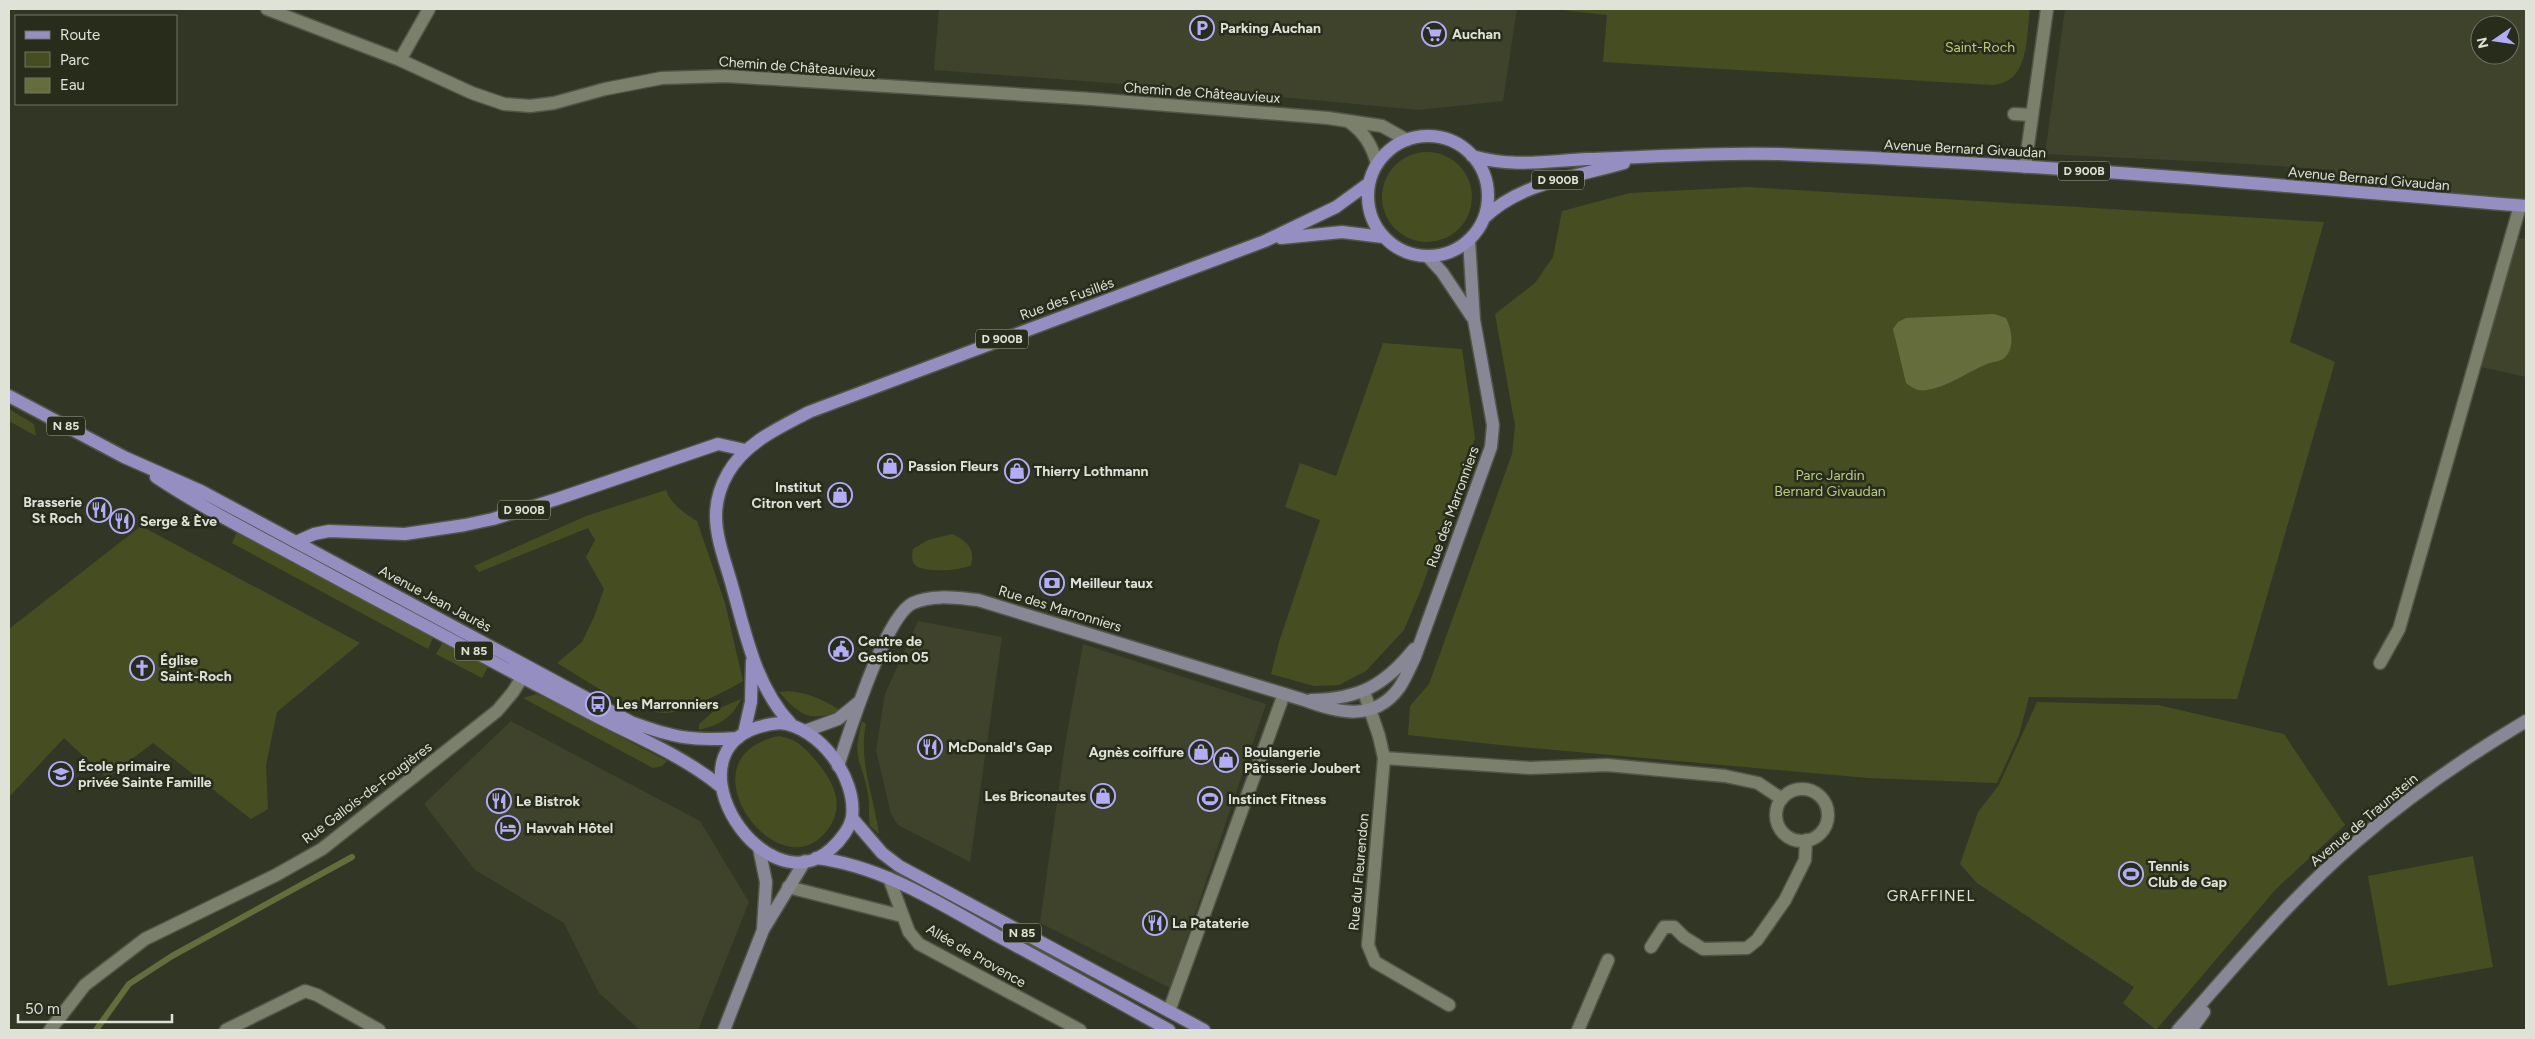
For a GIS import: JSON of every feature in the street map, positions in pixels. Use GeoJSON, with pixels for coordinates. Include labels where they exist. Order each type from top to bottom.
{"type":"FeatureCollection","features":[{"type":"Feature","properties":{"kind":"main road"},"geometry":{"type":"LineString","coordinates":[[1422,136],[1438,137],[1452,141],[1472,156],[1482,169],[1487,185],[1488,202],[1484,218],[1469,240],[1450,252],[1428,256],[1412,254],[1396,247],[1383,237],[1370,212],[1369,183],[1377,164],[1390,150],[1407,140],[1422,136]]}},
{"type":"Feature","properties":{"kind":"main road","name":"Avenue Bernard Givaudan"},"geometry":{"type":"LineString","coordinates":[[1640,158],[1777,154],[2024,167],[2523,206]]}},
{"type":"Feature","properties":{"kind":"main road","name":"D 900B"},"geometry":{"type":"LineString","coordinates":[[1472,156],[1494,162],[1542,164],[1584,159],[1640,158]]}},
{"type":"Feature","properties":{"kind":"main road","name":"D 900B"},"geometry":{"type":"LineString","coordinates":[[1484,218],[1507,198],[1527,189],[1640,158]]}},
{"type":"Feature","properties":{"kind":"main road","name":"Rue des Fusillés"},"geometry":{"type":"LineString","coordinates":[[752,653],[722,550],[716,518],[721,488],[728,472],[745,450],[781,426],[817,409],[1265,241],[1336,207],[1369,183]]}},
{"type":"Feature","properties":{"kind":"main road","name":"Rue des Fusillés"},"geometry":{"type":"LineString","coordinates":[[1265,241],[1342,232],[1383,237]]}},
{"type":"Feature","properties":{"kind":"main road","name":"Avenue Jean Jaurès"},"geometry":{"type":"LineString","coordinates":[[9,396],[124,457],[201,491],[530,666],[631,722],[667,735],[709,740],[741,736]]}},
{"type":"Feature","properties":{"kind":"main road","name":"D 900B"},"geometry":{"type":"LineString","coordinates":[[296,542],[314,534],[329,531],[405,534],[493,520],[718,444],[745,450]]}},
{"type":"Feature","properties":{"kind":"main road","name":"Avenue Jean Jaurès"},"geometry":{"type":"LineString","coordinates":[[124,457],[195,503],[597,718],[691,764],[720,786]]}},
{"type":"Feature","properties":{"kind":"main road"},"geometry":{"type":"LineString","coordinates":[[752,653],[779,712],[791,724],[805,731],[822,746],[838,766],[850,790],[852,818],[837,844],[828,852],[810,860],[780,860],[748,839],[729,811],[720,786],[723,759],[741,736],[752,688],[752,653]]}},
{"type":"Feature","properties":{"kind":"main road"},"geometry":{"type":"LineString","coordinates":[[741,736],[766,725],[791,724]]}},
{"type":"Feature","properties":{"kind":"main road","name":"N 85"},"geometry":{"type":"LineString","coordinates":[[852,818],[882,853],[900,866],[1204,1030]]}},
{"type":"Feature","properties":{"kind":"main road","name":"N 85"},"geometry":{"type":"LineString","coordinates":[[810,860],[846,863],[889,878],[927,896],[1169,1030]]}},
{"type":"Feature","properties":{"kind":"street","name":"Chemin de Châteauvieux"},"geometry":{"type":"LineString","coordinates":[[267,9],[400,60],[472,93],[504,104],[530,106],[554,103],[605,89],[662,78],[726,76],[1092,100],[1346,120],[1382,126],[1407,140]]}},
{"type":"Feature","properties":{"kind":"street"},"geometry":{"type":"LineString","coordinates":[[400,60],[429,9]]}},
{"type":"Feature","properties":{"kind":"street"},"geometry":{"type":"LineString","coordinates":[[2024,167],[2047,9]]}},
{"type":"Feature","properties":{"kind":"street"},"geometry":{"type":"LineString","coordinates":[[2014,114],[2032,115]]}},
{"type":"Feature","properties":{"kind":"street"},"geometry":{"type":"LineString","coordinates":[[1346,120],[1364,135],[1374,153],[1377,164]]}},
{"type":"Feature","properties":{"kind":"street"},"geometry":{"type":"LineString","coordinates":[[2380,663],[2399,629],[2523,206]]}},
{"type":"Feature","properties":{"kind":"street","name":"Rue des Marronniers"},"geometry":{"type":"LineString","coordinates":[[838,766],[860,702],[896,620],[912,604],[927,599],[951,597],[978,600],[1304,700],[1330,711],[1344,713],[1370,709],[1393,695],[1400,686],[1420,641],[1491,447],[1493,425],[1474,320],[1469,240]]}},
{"type":"Feature","properties":{"kind":"street","name":"Rue des Marronniers"},"geometry":{"type":"LineString","coordinates":[[1428,256],[1456,291],[1474,320]]}},
{"type":"Feature","properties":{"kind":"street","name":"Rue des Marronniers"},"geometry":{"type":"LineString","coordinates":[[1304,700],[1335,700],[1364,692],[1386,679],[1420,641]]}},
{"type":"Feature","properties":{"kind":"street","name":"Rue Gallois-de-Fougières"},"geometry":{"type":"LineString","coordinates":[[50,1030],[85,985],[145,940],[276,875],[322,848],[497,711],[514,692],[530,666]]}},
{"type":"Feature","properties":{"kind":"street","name":"Rue du Fleurendon"},"geometry":{"type":"LineString","coordinates":[[1364,692],[1379,736],[1384,758],[1368,945],[1375,962],[1449,1004]]}},
{"type":"Feature","properties":{"kind":"street"},"geometry":{"type":"LineString","coordinates":[[1169,1012],[1284,694]]}},
{"type":"Feature","properties":{"kind":"street","name":"Rue des Marronniers"},"geometry":{"type":"LineString","coordinates":[[805,731],[838,719],[860,702]]}},
{"type":"Feature","properties":{"kind":"street","name":"Avenue de Traunstein"},"geometry":{"type":"LineString","coordinates":[[2178,1030],[2319,876],[2356,842],[2446,771],[2526,721]]}},
{"type":"Feature","properties":{"kind":"street"},"geometry":{"type":"LineString","coordinates":[[1384,758],[1530,768],[1607,765],[1725,776],[1758,783],[1782,799]]}},
{"type":"Feature","properties":{"kind":"street"},"geometry":{"type":"LineString","coordinates":[[1799,789],[1809,789],[1818,794],[1824,801],[1828,811],[1823,830],[1816,837],[1806,840],[1791,838],[1780,828],[1777,818],[1777,808],[1782,799],[1789,792],[1799,789]]}},
{"type":"Feature","properties":{"kind":"street"},"geometry":{"type":"LineString","coordinates":[[1651,947],[1664,927],[1674,926],[1684,937],[1703,949],[1747,948],[1757,940],[1785,900],[1805,860],[1806,840]]}},
{"type":"Feature","properties":{"kind":"street"},"geometry":{"type":"LineString","coordinates":[[759,848],[766,882],[763,930]]}},
{"type":"Feature","properties":{"kind":"street"},"geometry":{"type":"LineString","coordinates":[[724,1030],[763,930],[788,887],[810,860]]}},
{"type":"Feature","properties":{"kind":"street","name":"Allée de Provence"},"geometry":{"type":"LineString","coordinates":[[889,878],[909,932],[919,944],[1080,1030]]}},
{"type":"Feature","properties":{"kind":"street"},"geometry":{"type":"LineString","coordinates":[[788,887],[902,916]]}},
{"type":"Feature","properties":{"kind":"street"},"geometry":{"type":"LineString","coordinates":[[1578,1030],[1608,960]]}},
{"type":"Feature","properties":{"kind":"street","name":"Avenue de Traunstein"},"geometry":{"type":"LineString","coordinates":[[2191,1030],[2238,963]]}},
{"type":"Feature","properties":{"kind":"street"},"geometry":{"type":"LineString","coordinates":[[226,1030],[295,994],[305,991],[317,995],[379,1030]]}},
{"type":"Feature","properties":{"kind":"shaded area"},"geometry":{"type":"Polygon","coordinates":[[[939,9],[1517,9],[1503,101],[1419,110],[1216,91],[934,70],[939,9]]]}},
{"type":"Feature","properties":{"kind":"shaded area"},"geometry":{"type":"Polygon","coordinates":[[[2065,9],[2526,9],[2526,200],[2334,184],[2335,170],[2045,154],[2065,9]]]}},
{"type":"Feature","properties":{"kind":"shaded area"},"geometry":{"type":"Polygon","coordinates":[[[2518,238],[2526,239],[2526,377],[2481,367],[2518,238]]]}},
{"type":"Feature","properties":{"kind":"shaded area"},"geometry":{"type":"Polygon","coordinates":[[[918,621],[1002,637],[970,862],[898,825],[891,814],[876,750],[885,694],[918,621]]]}},
{"type":"Feature","properties":{"kind":"shaded area"},"geometry":{"type":"Polygon","coordinates":[[[1083,644],[1266,704],[1170,988],[1040,923],[1065,745],[1083,644]]]}},
{"type":"Feature","properties":{"kind":"shaded area"},"geometry":{"type":"Polygon","coordinates":[[[511,721],[700,821],[749,902],[698,1030],[640,1030],[599,993],[564,923],[475,870],[424,804],[511,721]]]}},
{"type":"Feature","properties":{"kind":"green space","name":"Saint-Roch"},"geometry":{"type":"Polygon","coordinates":[[[1553,9],[2030,9],[2024,57],[2020,67],[2013,76],[2004,82],[1992,85],[1603,62],[1607,15],[1553,9]]]}},
{"type":"Feature","properties":{"kind":"green space"},"geometry":{"type":"Polygon","coordinates":[[[1427,152],[1436,153],[1452,160],[1464,172],[1471,188],[1471,206],[1464,222],[1452,234],[1436,241],[1427,242],[1418,241],[1402,234],[1390,222],[1383,206],[1382,197],[1383,188],[1390,172],[1402,160],[1418,153],[1427,152]]]}},
{"type":"Feature","properties":{"kind":"green space","name":"Parc Jardin Bernard Givaudan"},"geometry":{"type":"Polygon","coordinates":[[[1747,187],[2324,222],[2290,342],[2335,362],[2237,699],[2029,697],[2019,735],[1997,783],[1868,778],[1408,735],[1410,706],[1429,684],[1512,454],[1515,426],[1495,314],[1535,283],[1553,257],[1562,211],[1630,193],[1747,187]]]}},
{"type":"Feature","properties":{"kind":"green space"},"geometry":{"type":"Polygon","coordinates":[[[1383,343],[1462,349],[1475,438],[1422,587],[1404,630],[1366,671],[1339,685],[1314,686],[1271,674],[1279,642],[1320,520],[1285,507],[1300,463],[1336,476],[1383,343]]]}},
{"type":"Feature","properties":{"kind":"green space"},"geometry":{"type":"Polygon","coordinates":[[[9,409],[34,424],[36,436],[9,421],[9,409]]]}},
{"type":"Feature","properties":{"kind":"green space"},"geometry":{"type":"Polygon","coordinates":[[[666,490],[683,512],[697,521],[725,603],[743,681],[693,706],[665,713],[650,711],[622,701],[557,663],[582,642],[604,589],[586,557],[595,540],[588,528],[479,572],[474,566],[586,516],[666,490]]]}},
{"type":"Feature","properties":{"kind":"green space"},"geometry":{"type":"Polygon","coordinates":[[[141,526],[360,643],[277,712],[266,765],[268,809],[251,819],[153,743],[107,778],[64,738],[9,797],[9,629],[141,526]]]}},
{"type":"Feature","properties":{"kind":"green space"},"geometry":{"type":"Polygon","coordinates":[[[237,532],[433,638],[428,649],[232,543],[237,532]]]}},
{"type":"Feature","properties":{"kind":"green space"},"geometry":{"type":"Polygon","coordinates":[[[952,534],[962,539],[969,546],[972,554],[971,565],[960,569],[934,570],[919,568],[915,565],[912,559],[913,549],[928,540],[952,534]]]}},
{"type":"Feature","properties":{"kind":"green space"},"geometry":{"type":"Polygon","coordinates":[[[443,642],[488,667],[482,678],[436,654],[443,642]]]}},
{"type":"Feature","properties":{"kind":"green space"},"geometry":{"type":"Polygon","coordinates":[[[789,691],[815,697],[839,710],[820,716],[806,715],[792,706],[779,692],[789,691]]]}},
{"type":"Feature","properties":{"kind":"green space"},"geometry":{"type":"Polygon","coordinates":[[[537,694],[667,761],[662,766],[653,768],[523,698],[537,694]]]}},
{"type":"Feature","properties":{"kind":"green space"},"geometry":{"type":"Polygon","coordinates":[[[741,699],[724,720],[699,730],[699,724],[715,710],[741,699]]]}},
{"type":"Feature","properties":{"kind":"green space","name":"Tennis Club de Gap"},"geometry":{"type":"Polygon","coordinates":[[[2037,702],[2158,705],[2284,734],[2345,825],[2276,889],[2156,1030],[2123,1003],[2134,987],[1977,883],[1960,864],[1978,812],[1999,785],[2037,702]]]}},
{"type":"Feature","properties":{"kind":"green space"},"geometry":{"type":"Polygon","coordinates":[[[862,721],[866,724],[864,738],[865,765],[879,834],[870,826],[866,782],[857,752],[862,721]]]}},
{"type":"Feature","properties":{"kind":"green space"},"geometry":{"type":"Polygon","coordinates":[[[779,736],[796,742],[808,752],[829,779],[836,797],[837,807],[830,826],[823,835],[803,847],[782,844],[762,832],[746,813],[736,790],[737,768],[750,748],[779,736]]]}},
{"type":"Feature","properties":{"kind":"green space"},"geometry":{"type":"Polygon","coordinates":[[[2473,856],[2493,967],[2388,986],[2368,876],[2473,856]]]}},
{"type":"Feature","properties":{"kind":"water"},"geometry":{"type":"Polygon","coordinates":[[[1994,314],[2006,318],[2011,331],[2011,346],[2005,357],[1980,367],[1950,383],[1935,388],[1918,390],[1906,383],[1893,329],[1898,322],[1906,318],[1994,314]]]}},
{"type":"Feature","properties":{"kind":"waterway"},"geometry":{"type":"LineString","coordinates":[[96,1030],[129,984],[172,956],[352,857]]}},
{"type":"Feature","properties":{"kind":"place","name":"Parking Auchan"},"geometry":{"type":"Point","coordinates":[1202,28]}},
{"type":"Feature","properties":{"kind":"place","name":"Auchan"},"geometry":{"type":"Point","coordinates":[1434,34]}},
{"type":"Feature","properties":{"kind":"place","name":"Passion Fleurs"},"geometry":{"type":"Point","coordinates":[890,466]}},
{"type":"Feature","properties":{"kind":"place","name":"Thierry Lothmann"},"geometry":{"type":"Point","coordinates":[1017,471]}},
{"type":"Feature","properties":{"kind":"place","name":"Institut Citron vert"},"geometry":{"type":"Point","coordinates":[840,495]}},
{"type":"Feature","properties":{"kind":"place","name":"Brasserie St Roch"},"geometry":{"type":"Point","coordinates":[99,510]}},
{"type":"Feature","properties":{"kind":"place","name":"Serge & Ève"},"geometry":{"type":"Point","coordinates":[122,521]}},
{"type":"Feature","properties":{"kind":"place","name":"Meilleur taux"},"geometry":{"type":"Point","coordinates":[1052,583]}},
{"type":"Feature","properties":{"kind":"place","name":"Centre de Gestion 05"},"geometry":{"type":"Point","coordinates":[841,649]}},
{"type":"Feature","properties":{"kind":"place","name":"Église Saint-Roch"},"geometry":{"type":"Point","coordinates":[142,668]}},
{"type":"Feature","properties":{"kind":"place","name":"Les Marronniers"},"geometry":{"type":"Point","coordinates":[598,704]}},
{"type":"Feature","properties":{"kind":"place","name":"McDonald's Gap"},"geometry":{"type":"Point","coordinates":[930,747]}},
{"type":"Feature","properties":{"kind":"place","name":"Agnès coiffure"},"geometry":{"type":"Point","coordinates":[1201,752]}},
{"type":"Feature","properties":{"kind":"place","name":"Boulangerie Pâtisserie Joubert"},"geometry":{"type":"Point","coordinates":[1226,760]}},
{"type":"Feature","properties":{"kind":"place","name":"École primaire privée Sainte Famille"},"geometry":{"type":"Point","coordinates":[61,774]}},
{"type":"Feature","properties":{"kind":"place","name":"Les Briconautes"},"geometry":{"type":"Point","coordinates":[1103,796]}},
{"type":"Feature","properties":{"kind":"place","name":"Instinct Fitness"},"geometry":{"type":"Point","coordinates":[1210,799]}},
{"type":"Feature","properties":{"kind":"place","name":"Le Bistrok"},"geometry":{"type":"Point","coordinates":[499,801]}},
{"type":"Feature","properties":{"kind":"place","name":"Havvah Hôtel"},"geometry":{"type":"Point","coordinates":[508,828]}},
{"type":"Feature","properties":{"kind":"place","name":"Tennis Club de Gap"},"geometry":{"type":"Point","coordinates":[2131,874]}},
{"type":"Feature","properties":{"kind":"place","name":"La Pataterie"},"geometry":{"type":"Point","coordinates":[1155,923]}},
{"type":"Feature","properties":{"kind":"district","name":"GRAFFINEL"},"geometry":{"type":"Point","coordinates":[1931,896]}}]}
